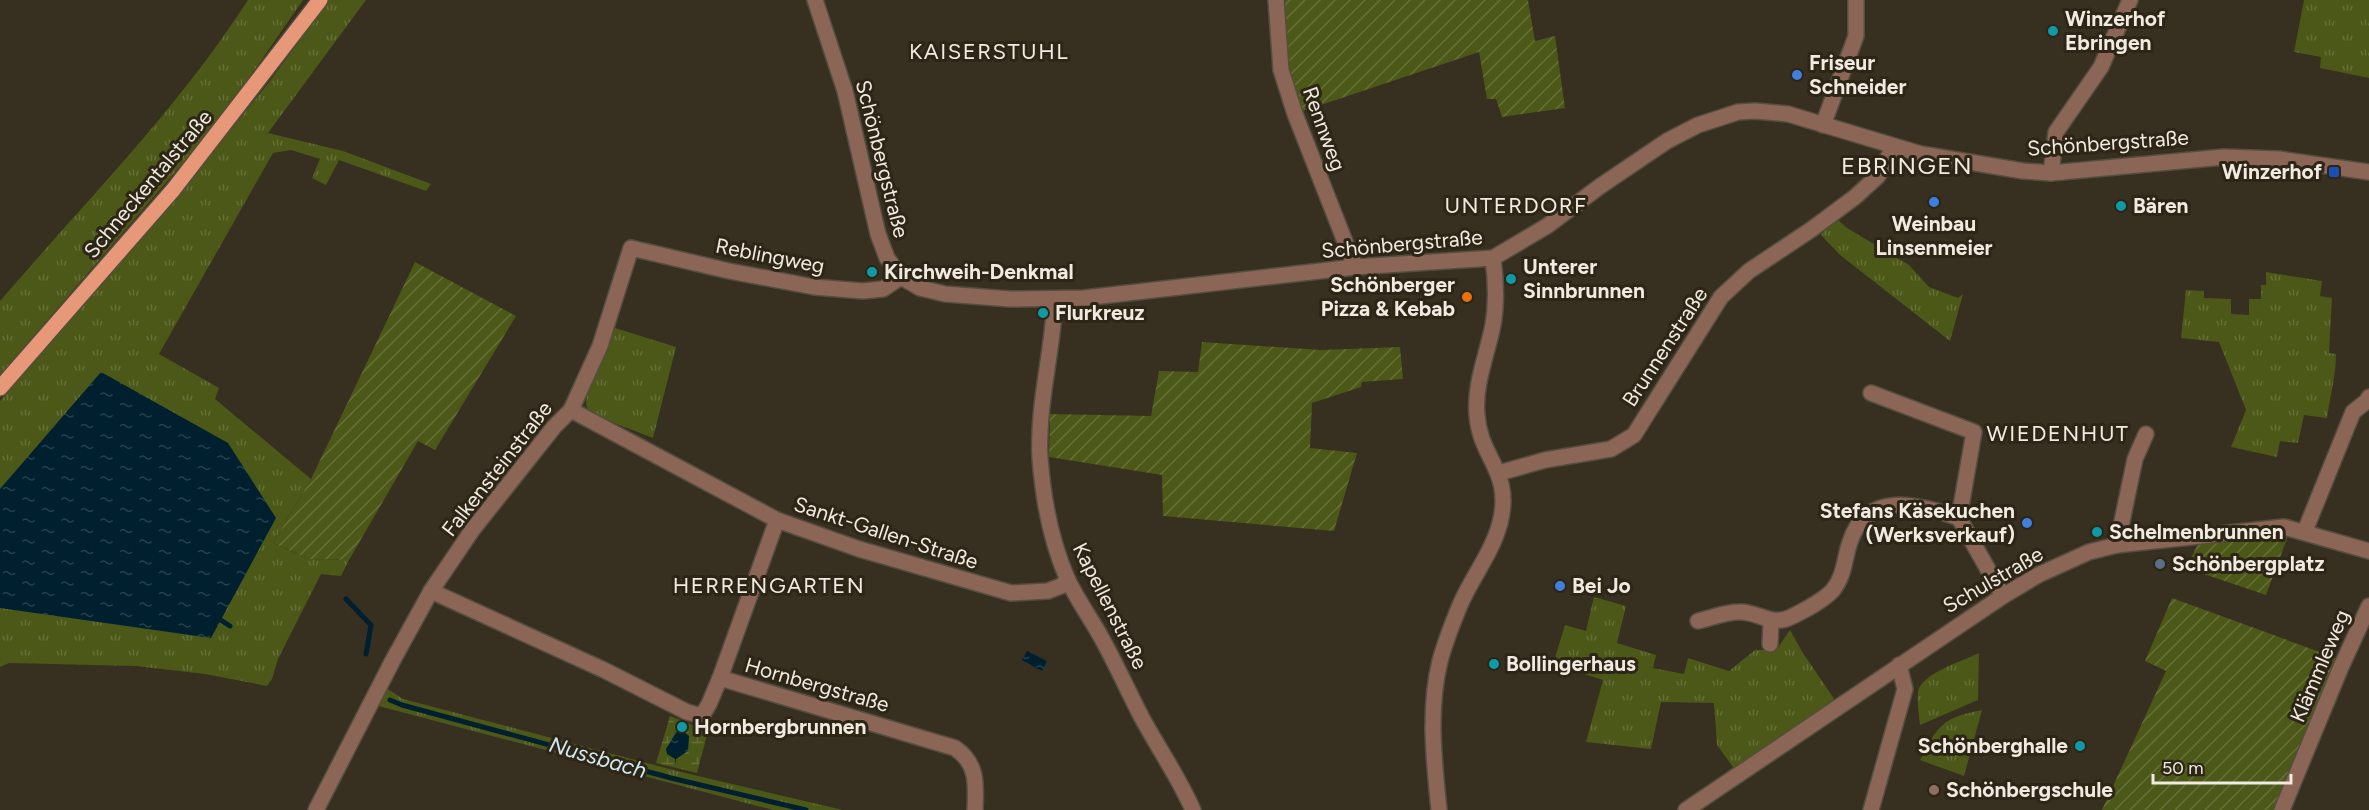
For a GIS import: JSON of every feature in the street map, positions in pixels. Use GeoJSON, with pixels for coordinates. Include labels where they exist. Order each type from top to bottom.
{"type":"FeatureCollection","features":[{"type":"Feature","properties":{"kind":"main road","name":"Schneckentalstraße"},"geometry":{"type":"LineString","coordinates":[[0,388],[173,190],[320,0]]}},
{"type":"Feature","properties":{"kind":"street","name":"Schönbergstraße"},"geometry":{"type":"LineString","coordinates":[[815,0],[845,91],[880,241],[887,258],[901,277],[920,288],[945,294],[1055,300],[1355,267],[1493,258],[1548,226],[1653,150],[1698,125],[1738,112],[1788,114],[1921,154],[1984,166],[2051,173],[2224,157],[2279,159],[2369,172]]}},
{"type":"Feature","properties":{"kind":"street","name":"Rennweg"},"geometry":{"type":"LineString","coordinates":[[1276,0],[1281,70],[1294,114],[1355,267]]}},
{"type":"Feature","properties":{"kind":"street"},"geometry":{"type":"LineString","coordinates":[[1823,125],[1856,36],[1856,0]]}},
{"type":"Feature","properties":{"kind":"street"},"geometry":{"type":"LineString","coordinates":[[2051,173],[2056,132],[2101,67],[2130,0]]}},
{"type":"Feature","properties":{"kind":"street","name":"Brunnenstraße"},"geometry":{"type":"LineString","coordinates":[[1499,473],[1545,460],[1611,449],[1634,435],[1721,297],[1749,271],[1856,197],[1878,176],[1894,146]]}},
{"type":"Feature","properties":{"kind":"street","name":"Reblingweg"},"geometry":{"type":"LineString","coordinates":[[631,248],[729,271],[814,287],[863,291],[883,289],[901,277]]}},
{"type":"Feature","properties":{"kind":"street","name":"Falkensteinstraße"},"geometry":{"type":"LineString","coordinates":[[316,810],[431,591],[473,529],[554,427],[571,410],[600,346],[631,248]]}},
{"type":"Feature","properties":{"kind":"street"},"geometry":{"type":"LineString","coordinates":[[1439,810],[1433,727],[1440,662],[1461,603],[1477,575],[1500,522],[1503,500],[1499,473],[1480,434],[1477,415],[1478,387],[1496,305],[1497,287],[1493,258]]}},
{"type":"Feature","properties":{"kind":"street","name":"Kapellenstraße"},"geometry":{"type":"LineString","coordinates":[[1055,300],[1053,333],[1041,411],[1040,457],[1051,527],[1068,580],[1112,656],[1143,719],[1180,781],[1193,810]]}},
{"type":"Feature","properties":{"kind":"street"},"geometry":{"type":"LineString","coordinates":[[1870,393],[1974,432],[1959,518],[2003,596]]}},
{"type":"Feature","properties":{"kind":"street"},"geometry":{"type":"LineString","coordinates":[[2305,531],[2353,412],[2369,397]]}},
{"type":"Feature","properties":{"kind":"street","name":"Sankt-Gallen-Straße"},"geometry":{"type":"LineString","coordinates":[[571,410],[777,520],[859,549],[1011,593],[1048,591],[1068,580]]}},
{"type":"Feature","properties":{"kind":"street"},"geometry":{"type":"LineString","coordinates":[[2117,545],[2135,459],[2146,434]]}},
{"type":"Feature","properties":{"kind":"street"},"geometry":{"type":"LineString","coordinates":[[1698,621],[1737,611],[1748,612],[1772,622],[1788,619],[1826,597],[1834,588],[1845,566],[1849,543],[1856,530],[1873,512],[1883,507],[1905,504],[1920,506],[1959,518]]}},
{"type":"Feature","properties":{"kind":"street"},"geometry":{"type":"LineString","coordinates":[[720,678],[777,520]]}},
{"type":"Feature","properties":{"kind":"street","name":"Schulstraße"},"geometry":{"type":"LineString","coordinates":[[1686,810],[2003,596],[2038,575],[2089,552],[2117,545],[2284,527],[2305,531],[2369,551]]}},
{"type":"Feature","properties":{"kind":"street","name":"Hornbergstraße"},"geometry":{"type":"LineString","coordinates":[[431,591],[604,670],[687,712],[702,716],[720,678],[955,748],[965,755],[973,768],[975,810]]}},
{"type":"Feature","properties":{"kind":"street","name":"Klämmleweg"},"geometry":{"type":"LineString","coordinates":[[2282,810],[2341,667],[2369,606]]}},
{"type":"Feature","properties":{"kind":"street"},"geometry":{"type":"LineString","coordinates":[[1770,644],[1772,622]]}},
{"type":"Feature","properties":{"kind":"street"},"geometry":{"type":"LineString","coordinates":[[1871,810],[1905,689],[1899,665]]}},
{"type":"Feature","properties":{"kind":"green space"},"geometry":{"type":"Polygon","coordinates":[[[248,0],[303,0],[242,88],[182,164],[0,375],[0,301],[161,117],[191,80],[248,0]]]}},
{"type":"Feature","properties":{"kind":"green space"},"geometry":{"type":"Polygon","coordinates":[[[329,0],[366,0],[268,133],[343,151],[431,184],[426,191],[339,160],[326,185],[312,178],[320,159],[291,150],[273,153],[159,354],[219,388],[215,399],[311,479],[273,543],[308,559],[349,560],[341,576],[321,574],[278,659],[272,679],[267,686],[205,674],[136,666],[9,663],[0,667],[0,401],[166,210],[270,81],[329,0]]]}},
{"type":"Feature","properties":{"kind":"green space"},"geometry":{"type":"Polygon","coordinates":[[[1283,0],[1528,0],[1535,41],[1555,36],[1565,108],[1502,117],[1496,99],[1487,99],[1479,52],[1300,112],[1289,71],[1283,0]]]}},
{"type":"Feature","properties":{"kind":"green space"},"geometry":{"type":"Polygon","coordinates":[[[2304,0],[2369,0],[2369,78],[2320,68],[2321,57],[2294,52],[2304,0]]]}},
{"type":"Feature","properties":{"kind":"green space"},"geometry":{"type":"Polygon","coordinates":[[[1835,217],[1847,228],[1909,265],[1929,287],[1958,298],[1963,294],[1950,341],[1840,255],[1821,235],[1835,217]]]}},
{"type":"Feature","properties":{"kind":"green space"},"geometry":{"type":"Polygon","coordinates":[[[415,262],[516,316],[435,450],[418,441],[349,560],[308,559],[273,543],[311,479],[415,262]]]}},
{"type":"Feature","properties":{"kind":"green space"},"geometry":{"type":"Polygon","coordinates":[[[2266,272],[2322,281],[2320,296],[2332,298],[2329,353],[2336,354],[2327,418],[2304,415],[2298,443],[2280,441],[2277,457],[2231,447],[2246,410],[2219,342],[2181,338],[2186,290],[2204,291],[2204,298],[2231,299],[2231,314],[2249,315],[2249,299],[2261,299],[2261,285],[2266,285],[2266,272]]]}},
{"type":"Feature","properties":{"kind":"green space"},"geometry":{"type":"Polygon","coordinates":[[[612,327],[676,347],[653,438],[589,413],[586,404],[587,396],[612,327]]]}},
{"type":"Feature","properties":{"kind":"green space"},"geometry":{"type":"Polygon","coordinates":[[[1202,342],[1321,350],[1400,347],[1403,379],[1362,382],[1361,387],[1312,403],[1310,448],[1357,453],[1334,531],[1163,516],[1162,475],[1049,457],[1050,414],[1151,416],[1159,371],[1198,372],[1202,342]]]}},
{"type":"Feature","properties":{"kind":"green space"},"geometry":{"type":"Polygon","coordinates":[[[2288,536],[2266,595],[2186,568],[2198,544],[2288,536]]]}},
{"type":"Feature","properties":{"kind":"green space"},"geometry":{"type":"Polygon","coordinates":[[[1594,597],[1626,606],[1617,643],[1656,655],[1653,668],[1684,674],[1688,658],[1729,671],[1755,650],[1776,650],[1790,630],[1839,706],[1738,774],[1717,745],[1714,703],[1661,702],[1651,749],[1586,742],[1603,680],[1553,664],[1565,625],[1586,631],[1594,597]]]}},
{"type":"Feature","properties":{"kind":"green space"},"geometry":{"type":"Polygon","coordinates":[[[2172,598],[2339,659],[2276,810],[2102,810],[2166,671],[2145,661],[2172,598]]]}},
{"type":"Feature","properties":{"kind":"green space"},"geometry":{"type":"Polygon","coordinates":[[[1979,653],[1978,700],[1920,725],[1918,692],[1921,685],[1934,674],[1979,653]]]}},
{"type":"Feature","properties":{"kind":"green space"},"geometry":{"type":"Polygon","coordinates":[[[380,684],[403,699],[681,772],[843,810],[773,810],[371,704],[380,684]]]}},
{"type":"Feature","properties":{"kind":"green space"},"geometry":{"type":"Polygon","coordinates":[[[1982,710],[1964,776],[1920,760],[1943,725],[1958,716],[1982,710]]]}},
{"type":"Feature","properties":{"kind":"green space"},"geometry":{"type":"Polygon","coordinates":[[[670,716],[708,731],[697,773],[656,763],[670,716]]]}},
{"type":"Feature","properties":{"kind":"water"},"geometry":{"type":"Polygon","coordinates":[[[101,372],[228,443],[276,518],[211,638],[0,608],[0,489],[101,372]]]}},
{"type":"Feature","properties":{"kind":"water"},"geometry":{"type":"Polygon","coordinates":[[[1027,651],[1047,661],[1042,671],[1022,660],[1027,651]]]}},
{"type":"Feature","properties":{"kind":"water"},"geometry":{"type":"Polygon","coordinates":[[[677,731],[683,731],[689,736],[688,751],[676,759],[675,766],[675,759],[667,754],[666,749],[677,731]]]}},
{"type":"Feature","properties":{"kind":"waterway","name":"Nussbach"},"geometry":{"type":"LineString","coordinates":[[346,599],[371,625],[366,654]]}},
{"type":"Feature","properties":{"kind":"waterway","name":"Nussbach"},"geometry":{"type":"LineString","coordinates":[[216,617],[230,626]]}},
{"type":"Feature","properties":{"kind":"waterway","name":"Nussbach"},"geometry":{"type":"LineString","coordinates":[[390,700],[671,778],[806,810]]}},
{"type":"Feature","properties":{"kind":"place","name":"Winzerhof Ebringen"},"geometry":{"type":"Point","coordinates":[2053,31]}},
{"type":"Feature","properties":{"kind":"place","name":"Friseur Schneider"},"geometry":{"type":"Point","coordinates":[1797,75]}},
{"type":"Feature","properties":{"kind":"place","name":"Winzerhof"},"geometry":{"type":"Point","coordinates":[2334,172]}},
{"type":"Feature","properties":{"kind":"place","name":"Weinbau Linsenmeier"},"geometry":{"type":"Point","coordinates":[1934,202]}},
{"type":"Feature","properties":{"kind":"place","name":"Bären"},"geometry":{"type":"Point","coordinates":[2121,206]}},
{"type":"Feature","properties":{"kind":"place","name":"Kirchweih-Denkmal"},"geometry":{"type":"Point","coordinates":[872,272]}},
{"type":"Feature","properties":{"kind":"place","name":"Unterer Sinnbrunnen"},"geometry":{"type":"Point","coordinates":[1511,279]}},
{"type":"Feature","properties":{"kind":"place","name":"Schönberger Pizza & Kebab"},"geometry":{"type":"Point","coordinates":[1467,297]}},
{"type":"Feature","properties":{"kind":"place","name":"Flurkreuz"},"geometry":{"type":"Point","coordinates":[1043,313]}},
{"type":"Feature","properties":{"kind":"place","name":"Stefans Käsekuchen (Werksverkauf)"},"geometry":{"type":"Point","coordinates":[2027,523]}},
{"type":"Feature","properties":{"kind":"place","name":"Schelmenbrunnen"},"geometry":{"type":"Point","coordinates":[2097,532]}},
{"type":"Feature","properties":{"kind":"place","name":"Schönbergplatz"},"geometry":{"type":"Point","coordinates":[2160,564]}},
{"type":"Feature","properties":{"kind":"place","name":"Bei Jo"},"geometry":{"type":"Point","coordinates":[1560,586]}},
{"type":"Feature","properties":{"kind":"place","name":"Bollingerhaus"},"geometry":{"type":"Point","coordinates":[1494,664]}},
{"type":"Feature","properties":{"kind":"place","name":"Hornbergbrunnen"},"geometry":{"type":"Point","coordinates":[682,727]}},
{"type":"Feature","properties":{"kind":"place","name":"Schönberghalle"},"geometry":{"type":"Point","coordinates":[2080,746]}},
{"type":"Feature","properties":{"kind":"place","name":"Schönbergschule"},"geometry":{"type":"Point","coordinates":[1934,790]}},
{"type":"Feature","properties":{"kind":"district","name":"KAISERSTUHL"},"geometry":{"type":"Point","coordinates":[989,51]}},
{"type":"Feature","properties":{"kind":"district","name":"EBRINGEN"},"geometry":{"type":"Point","coordinates":[1907,166]}},
{"type":"Feature","properties":{"kind":"district","name":"UNTERDORF"},"geometry":{"type":"Point","coordinates":[1516,205]}},
{"type":"Feature","properties":{"kind":"district","name":"WIEDENHUT"},"geometry":{"type":"Point","coordinates":[2058,433]}},
{"type":"Feature","properties":{"kind":"district","name":"HERRENGARTEN"},"geometry":{"type":"Point","coordinates":[769,585]}}]}
